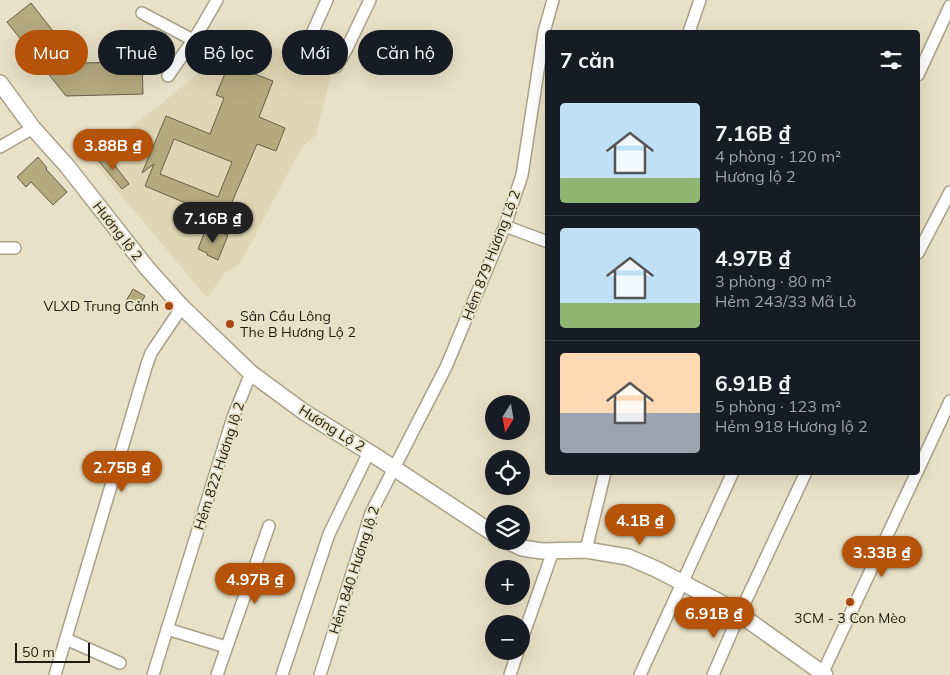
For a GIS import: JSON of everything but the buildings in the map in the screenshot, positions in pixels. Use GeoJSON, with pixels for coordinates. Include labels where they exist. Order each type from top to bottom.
{"type":"FeatureCollection","features":[{"type":"Feature","properties":{"kind":"main road","name":"Hương lộ 2"},"geometry":{"type":"LineString","coordinates":[[0,83],[33,128],[67,166],[144,263],[182,307]]}},
{"type":"Feature","properties":{"kind":"main road","name":"Hương Lộ 2"},"geometry":{"type":"LineString","coordinates":[[182,307],[252,373],[304,412],[485,528]]}},
{"type":"Feature","properties":{"kind":"main road"},"geometry":{"type":"LineString","coordinates":[[530,549],[553,551],[586,550],[628,557],[682,582],[740,613],[824,674]]}},
{"type":"Feature","properties":{"kind":"street"},"geometry":{"type":"LineString","coordinates":[[199,30],[217,0]]}},
{"type":"Feature","properties":{"kind":"street"},"geometry":{"type":"LineString","coordinates":[[327,0],[306,47],[313,64],[324,68],[336,67],[370,0]]}},
{"type":"Feature","properties":{"kind":"street","name":"Hẻm 879 Hương Lộ 2"},"geometry":{"type":"LineString","coordinates":[[393,468],[446,367],[505,226],[522,175],[544,32],[552,0]]}},
{"type":"Feature","properties":{"kind":"street"},"geometry":{"type":"LineString","coordinates":[[690,30],[700,0]]}},
{"type":"Feature","properties":{"kind":"street"},"geometry":{"type":"LineString","coordinates":[[920,71],[950,6]]}},
{"type":"Feature","properties":{"kind":"street"},"geometry":{"type":"LineString","coordinates":[[142,13],[185,36]]}},
{"type":"Feature","properties":{"kind":"street"},"geometry":{"type":"LineString","coordinates":[[168,76],[185,52]]}},
{"type":"Feature","properties":{"kind":"street"},"geometry":{"type":"LineString","coordinates":[[0,147],[33,128]]}},
{"type":"Feature","properties":{"kind":"street"},"geometry":{"type":"LineString","coordinates":[[920,249],[950,192]]}},
{"type":"Feature","properties":{"kind":"street"},"geometry":{"type":"LineString","coordinates":[[505,226],[545,241]]}},
{"type":"Feature","properties":{"kind":"street"},"geometry":{"type":"LineString","coordinates":[[0,248],[15,248]]}},
{"type":"Feature","properties":{"kind":"street"},"geometry":{"type":"LineString","coordinates":[[55,675],[147,364],[151,353],[182,307]]}},
{"type":"Feature","properties":{"kind":"street","name":"Hẻm 822 Hương lộ 2"},"geometry":{"type":"LineString","coordinates":[[153,675],[233,417],[252,373]]}},
{"type":"Feature","properties":{"kind":"street"},"geometry":{"type":"LineString","coordinates":[[920,466],[950,401]]}},
{"type":"Feature","properties":{"kind":"street"},"geometry":{"type":"LineString","coordinates":[[282,675],[329,534],[369,452]]}},
{"type":"Feature","properties":{"kind":"street","name":"Hẻm 840 Hương lộ 2"},"geometry":{"type":"LineString","coordinates":[[320,675],[371,513],[393,468]]}},
{"type":"Feature","properties":{"kind":"street"},"geometry":{"type":"LineString","coordinates":[[586,550],[604,475]]}},
{"type":"Feature","properties":{"kind":"street"},"geometry":{"type":"LineString","coordinates":[[640,675],[732,475]]}},
{"type":"Feature","properties":{"kind":"street"},"geometry":{"type":"LineString","coordinates":[[714,675],[740,613],[805,475]]}},
{"type":"Feature","properties":{"kind":"street"},"geometry":{"type":"LineString","coordinates":[[824,674],[916,475]]}},
{"type":"Feature","properties":{"kind":"street"},"geometry":{"type":"LineString","coordinates":[[217,675],[269,526]]}},
{"type":"Feature","properties":{"kind":"street"},"geometry":{"type":"LineString","coordinates":[[530,616],[553,551]]}},
{"type":"Feature","properties":{"kind":"street"},"geometry":{"type":"LineString","coordinates":[[167,630],[226,647]]}},
{"type":"Feature","properties":{"kind":"street"},"geometry":{"type":"LineString","coordinates":[[66,639],[120,663]]}},
{"type":"Feature","properties":{"kind":"street"},"geometry":{"type":"LineString","coordinates":[[510,675],[515,660]]}},
{"type":"Feature","properties":{"kind":"shaded area"},"geometry":{"type":"Polygon","coordinates":[[[272,46],[282,50],[282,75],[331,76],[316,135],[302,147],[239,265],[226,272],[207,298],[90,158],[196,75],[272,75],[272,46]]]}},
{"type":"Feature","properties":{"kind":"place","name":"VLXD Trung Cảnh"},"geometry":{"type":"Point","coordinates":[169,306]}},
{"type":"Feature","properties":{"kind":"place","name":"Sân Cầu Lông The B Hương Lộ 2"},"geometry":{"type":"Point","coordinates":[230,324]}},
{"type":"Feature","properties":{"kind":"place","name":"3CM - 3 Con Mèo"},"geometry":{"type":"Point","coordinates":[850,602]}}]}
